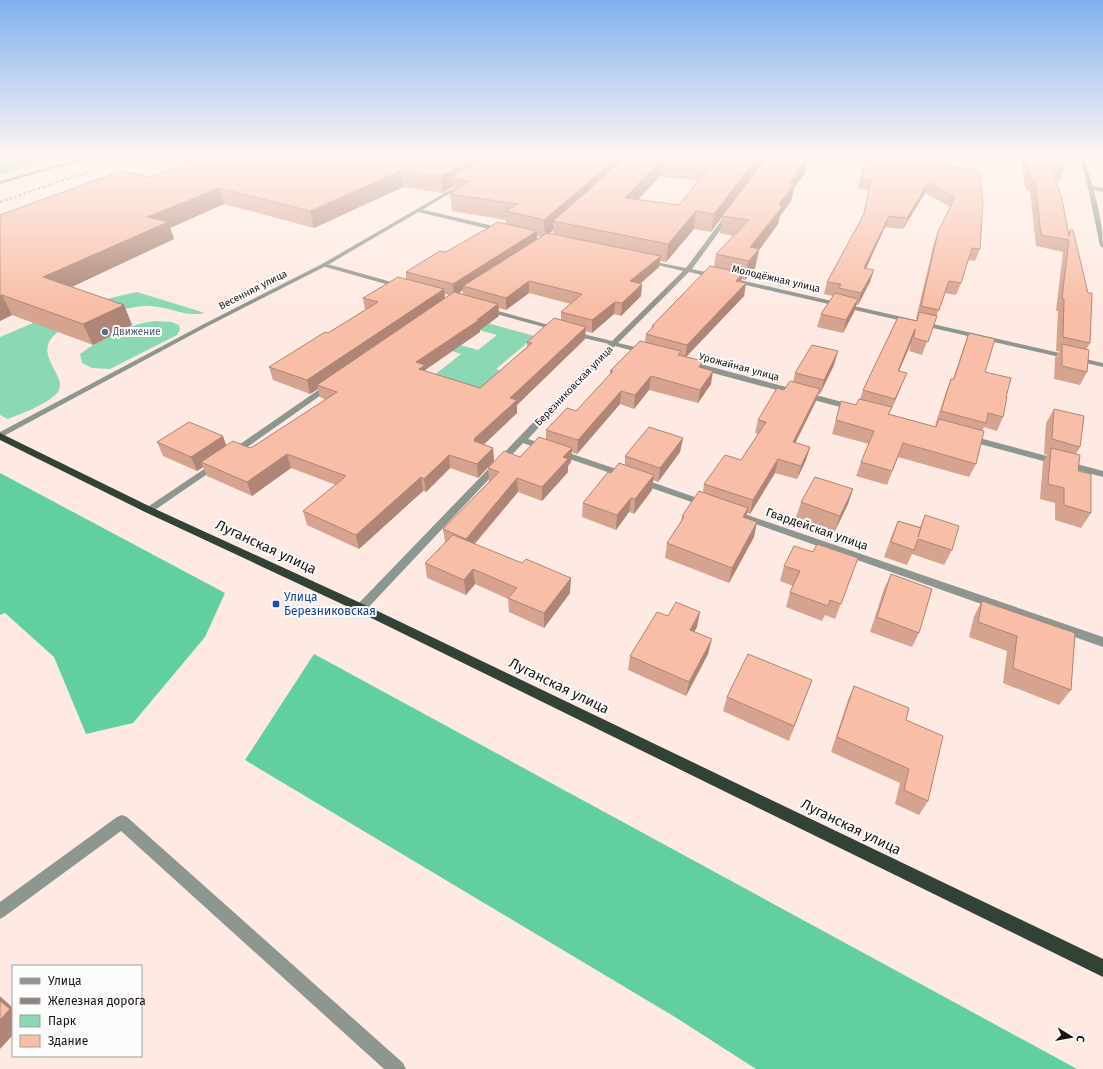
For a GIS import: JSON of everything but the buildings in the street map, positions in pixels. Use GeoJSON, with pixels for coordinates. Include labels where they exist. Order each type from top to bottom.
{"type":"FeatureCollection","features":[{"type":"Feature","properties":{"kind":"highway","name":"Луганская улица"},"geometry":{"type":"LineString","coordinates":[[0,435],[149,510],[361,608],[1103,968]]}},
{"type":"Feature","properties":{"kind":"street","name":"Весенняя улица"},"geometry":{"type":"LineString","coordinates":[[0,435],[206,325],[324,265],[432,204]]}},
{"type":"Feature","properties":{"kind":"street"},"geometry":{"type":"LineString","coordinates":[[1094,204],[1103,244]]}},
{"type":"Feature","properties":{"kind":"street","name":"Березниковская улица"},"geometry":{"type":"LineString","coordinates":[[361,608],[614,344],[688,270],[735,206]]}},
{"type":"Feature","properties":{"kind":"street"},"geometry":{"type":"LineString","coordinates":[[420,211],[509,232]]}},
{"type":"Feature","properties":{"kind":"street","name":"Молодёжная улица"},"geometry":{"type":"LineString","coordinates":[[643,261],[1103,365]]}},
{"type":"Feature","properties":{"kind":"street"},"geometry":{"type":"LineString","coordinates":[[324,265],[408,288]]}},
{"type":"Feature","properties":{"kind":"street"},"geometry":{"type":"LineString","coordinates":[[476,307],[653,354]]}},
{"type":"Feature","properties":{"kind":"street","name":"Урожайная улица"},"geometry":{"type":"LineString","coordinates":[[683,362],[859,409]]}},
{"type":"Feature","properties":{"kind":"street"},"geometry":{"type":"LineString","coordinates":[[149,510],[337,381]]}},
{"type":"Feature","properties":{"kind":"street"},"geometry":{"type":"LineString","coordinates":[[958,436],[1103,474]]}},
{"type":"Feature","properties":{"kind":"street","name":"Гвардейская улица"},"geometry":{"type":"LineString","coordinates":[[523,440],[1103,642]]}},
{"type":"Feature","properties":{"kind":"street"},"geometry":{"type":"LineString","coordinates":[[0,911],[122,822],[397,1069]]}},
{"type":"Feature","properties":{"kind":"green space"},"geometry":{"type":"Polygon","coordinates":[[[137,292],[205,313],[192,314],[148,306],[128,308],[60,331],[50,340],[47,348],[48,356],[59,379],[60,386],[58,392],[42,404],[14,417],[8,419],[0,415],[0,337],[71,307],[137,292]]]}},
{"type":"Feature","properties":{"kind":"green space"},"geometry":{"type":"Polygon","coordinates":[[[155,321],[171,322],[179,325],[180,330],[177,335],[110,369],[92,368],[82,363],[80,354],[97,343],[135,325],[155,321]]]}},
{"type":"Feature","properties":{"kind":"green space"},"geometry":{"type":"Polygon","coordinates":[[[484,322],[549,340],[541,347],[527,343],[496,369],[511,374],[489,393],[433,376],[461,354],[452,351],[460,345],[478,350],[497,335],[475,329],[484,322]]]}},
{"type":"Feature","properties":{"kind":"green space"},"geometry":{"type":"Polygon","coordinates":[[[0,473],[225,593],[205,637],[133,723],[86,734],[54,657],[5,613],[0,615],[0,473]]]}},
{"type":"Feature","properties":{"kind":"green space"},"geometry":{"type":"Polygon","coordinates":[[[314,654],[1077,1069],[756,1069],[675,1017],[245,760],[314,654]]]}},
{"type":"Feature","properties":{"kind":"place","name":"Движение"},"geometry":{"type":"Point","coordinates":[105,332]}},
{"type":"Feature","properties":{"kind":"place","name":"Улица Березниковская"},"geometry":{"type":"Point","coordinates":[276,604]}}]}
